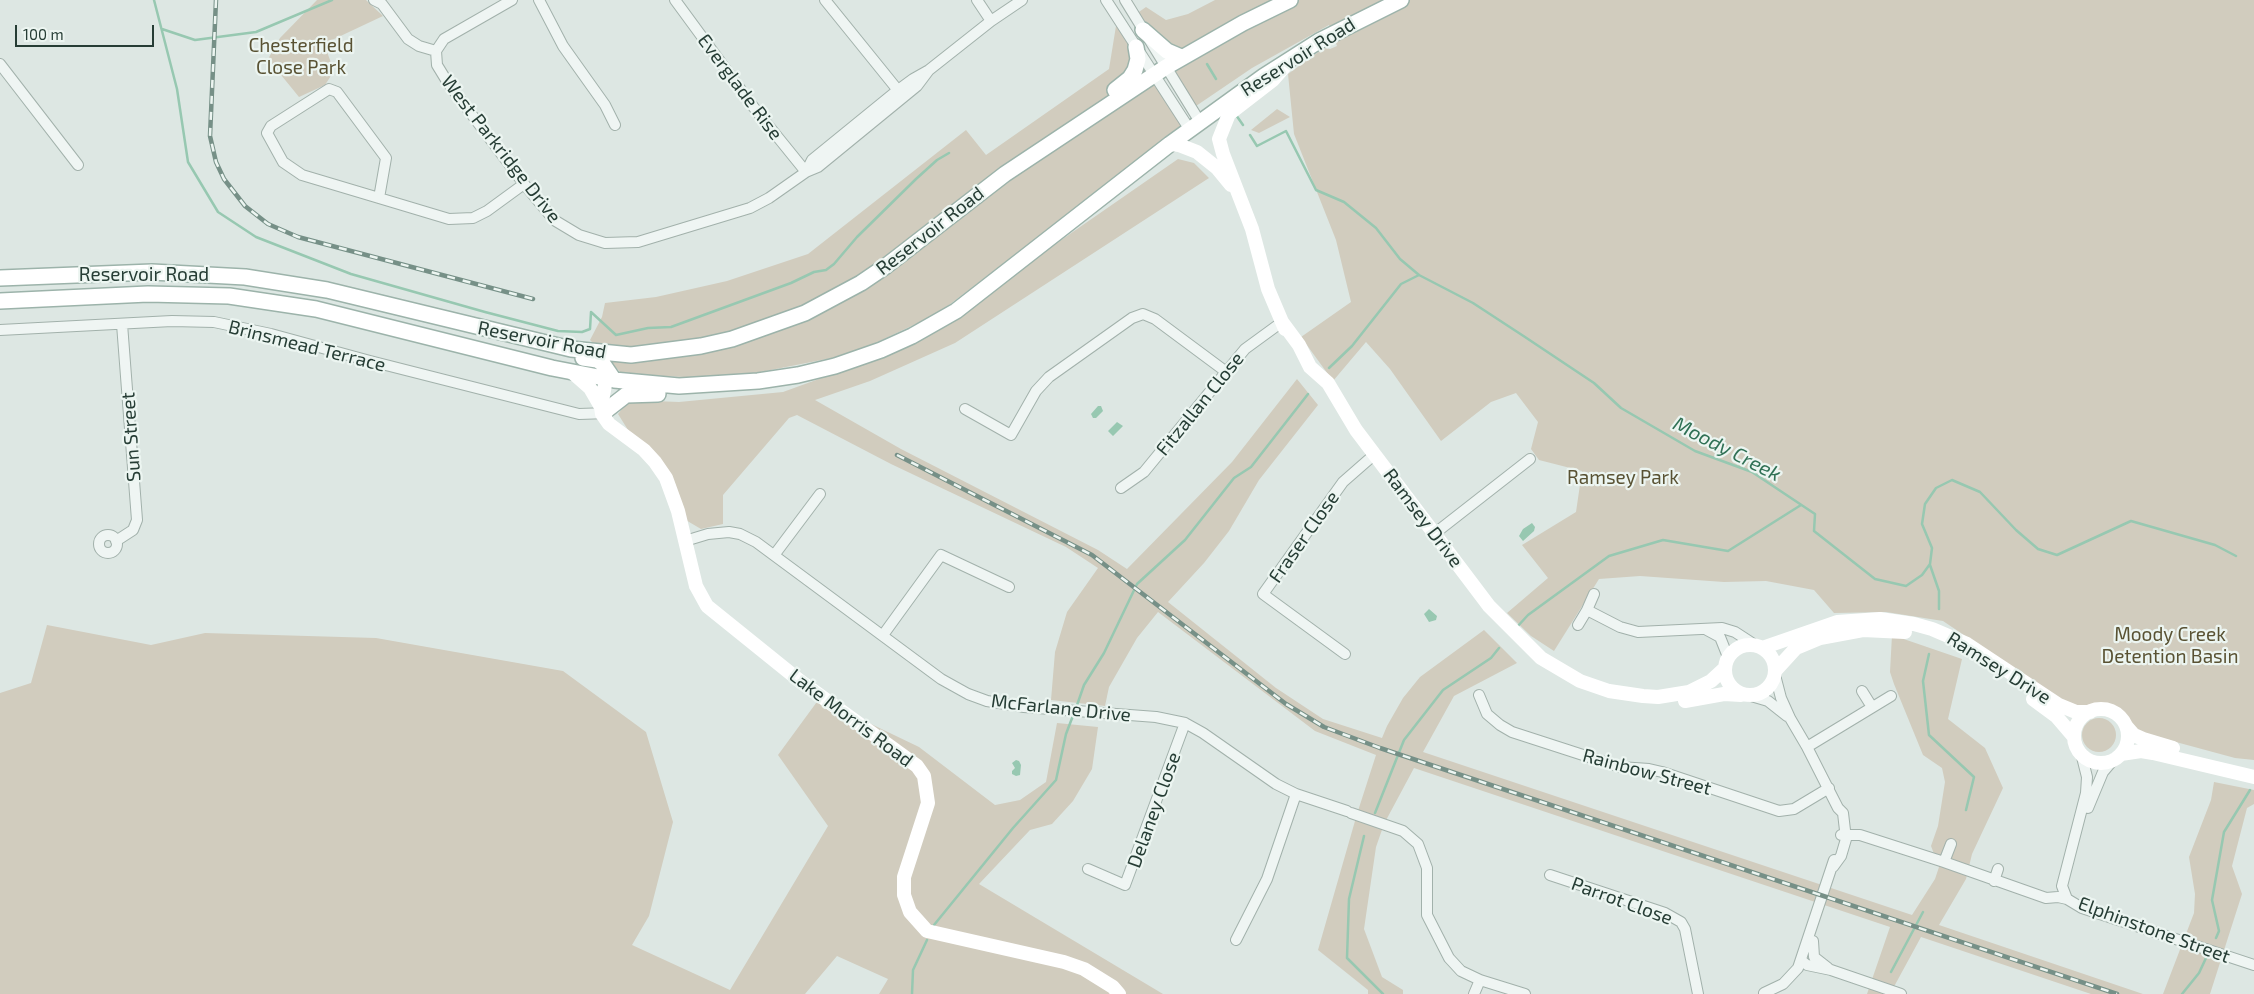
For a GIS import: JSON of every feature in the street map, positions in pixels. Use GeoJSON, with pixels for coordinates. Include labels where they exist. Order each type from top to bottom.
{"type":"FeatureCollection","features":[{"type":"Feature","properties":{"kind":"main road","name":"Reservoir Road"},"geometry":{"type":"LineString","coordinates":[[0,278],[144,272],[235,276],[328,290],[563,348],[631,355],[692,348],[732,339],[805,313],[833,299],[886,266],[983,190],[1030,157],[1181,57],[1242,23],[1290,0]]}},
{"type":"Feature","properties":{"kind":"main road","name":"Reservoir Road"},"geometry":{"type":"LineString","coordinates":[[0,301],[188,294],[270,300],[316,309],[573,373],[610,376],[679,386],[758,381],[798,375],[835,366],[881,350],[912,336],[956,311],[1170,144],[1295,56],[1351,24],[1401,0]]}},
{"type":"Feature","properties":{"kind":"main road"},"geometry":{"type":"LineString","coordinates":[[1143,30],[1167,51],[1181,57]]}},
{"type":"Feature","properties":{"kind":"main road"},"geometry":{"type":"LineString","coordinates":[[1030,157],[1052,132],[1130,78],[1138,60],[1136,47]]}},
{"type":"Feature","properties":{"kind":"main road","name":"Ramsey Drive"},"geometry":{"type":"LineString","coordinates":[[1295,56],[1273,80],[1229,114],[1220,132],[1220,146],[1252,229],[1268,289],[1282,322],[1310,367],[1328,383],[1356,430],[1490,606],[1528,645],[1554,667],[1580,681],[1609,691],[1643,696],[1681,694],[1701,688],[1726,663]]}},
{"type":"Feature","properties":{"kind":"main road","name":"Ramsey Drive"},"geometry":{"type":"LineString","coordinates":[[1170,144],[1179,145],[1197,152],[1227,180],[1240,198]]}},
{"type":"Feature","properties":{"kind":"main road"},"geometry":{"type":"LineString","coordinates":[[428,315],[460,328],[504,341],[563,355],[597,360],[610,376]]}},
{"type":"Feature","properties":{"kind":"main road"},"geometry":{"type":"LineString","coordinates":[[605,411],[610,376],[619,361],[631,355]]}},
{"type":"Feature","properties":{"kind":"main road"},"geometry":{"type":"LineString","coordinates":[[605,411],[619,399],[634,393],[681,396],[760,390],[791,384],[835,366]]}},
{"type":"Feature","properties":{"kind":"main road","name":"Lake Morris Road"},"geometry":{"type":"LineString","coordinates":[[573,373],[590,388],[605,411],[609,424],[644,450],[666,478],[678,511],[696,586],[707,606],[800,681],[917,766],[924,776],[928,803],[924,820],[914,841],[904,877],[904,896],[910,912],[927,931],[1077,967],[1113,987],[1119,994]]}},
{"type":"Feature","properties":{"kind":"main road","name":"Ramsey Drive"},"geometry":{"type":"LineString","coordinates":[[1490,606],[1508,638],[1532,662],[1560,681],[1590,694],[1617,701],[1647,704],[1724,694],[1746,695]]}},
{"type":"Feature","properties":{"kind":"main road","name":"Ramsey Drive"},"geometry":{"type":"LineString","coordinates":[[1759,647],[1836,622],[1880,619],[1914,624],[1932,629],[1967,644],[2059,706],[2076,712],[2090,712]]}},
{"type":"Feature","properties":{"kind":"main road","name":"Ramsey Drive"},"geometry":{"type":"LineString","coordinates":[[1775,673],[1796,648],[1833,634],[1879,629],[1914,633],[1952,646],[1977,660],[2056,716],[2074,737]]}},
{"type":"Feature","properties":{"kind":"main road"},"geometry":{"type":"LineString","coordinates":[[1740,647],[1759,647],[1772,657],[1775,673],[1769,687],[1758,695],[1746,695],[1728,685],[1726,663],[1740,647]]}},
{"type":"Feature","properties":{"kind":"main road"},"geometry":{"type":"LineString","coordinates":[[2254,767],[2155,744],[2134,735],[2116,713],[2107,710],[2090,712],[2078,722],[2074,737],[2081,754],[2096,762],[2141,751],[2254,777]]}},
{"type":"Feature","properties":{"kind":"main road"},"geometry":{"type":"LineString","coordinates":[[2117,757],[2127,741],[2126,727]]}},
{"type":"Feature","properties":{"kind":"street"},"geometry":{"type":"LineString","coordinates":[[374,0],[382,4],[408,39],[419,46],[436,51]]}},
{"type":"Feature","properties":{"kind":"street","name":"West Parkridge Drive"},"geometry":{"type":"LineString","coordinates":[[512,0],[444,39],[436,51],[435,58],[440,72],[524,184],[554,220],[567,230],[592,240],[622,244],[638,242],[750,208],[783,190],[806,172],[812,160],[901,94],[913,79],[929,70],[991,21],[1022,0]]}},
{"type":"Feature","properties":{"kind":"street"},"geometry":{"type":"LineString","coordinates":[[539,0],[563,46],[605,105],[614,125]]}},
{"type":"Feature","properties":{"kind":"street","name":"Everglade Rise"},"geometry":{"type":"LineString","coordinates":[[675,0],[755,109],[806,172]]}},
{"type":"Feature","properties":{"kind":"street"},"geometry":{"type":"LineString","coordinates":[[825,0],[901,94]]}},
{"type":"Feature","properties":{"kind":"street"},"geometry":{"type":"LineString","coordinates":[[977,0],[991,21]]}},
{"type":"Feature","properties":{"kind":"street"},"geometry":{"type":"LineString","coordinates":[[1106,0],[1136,47],[1160,71]]}},
{"type":"Feature","properties":{"kind":"street"},"geometry":{"type":"LineString","coordinates":[[1125,0],[1143,30],[1160,71],[1195,126]]}},
{"type":"Feature","properties":{"kind":"street"},"geometry":{"type":"LineString","coordinates":[[0,64],[78,165]]}},
{"type":"Feature","properties":{"kind":"street"},"geometry":{"type":"LineString","coordinates":[[379,198],[386,158],[337,92],[329,89],[271,126],[267,134],[283,162],[302,175],[448,219],[473,218],[487,211],[524,184]]}},
{"type":"Feature","properties":{"kind":"street"},"geometry":{"type":"LineString","coordinates":[[965,409],[1011,435],[1036,392],[1049,377],[1132,318],[1143,314],[1155,320],[1225,371]]}},
{"type":"Feature","properties":{"kind":"street","name":"Brinsmead Terrace"},"geometry":{"type":"LineString","coordinates":[[0,330],[191,320],[214,322],[271,334],[370,362],[579,414],[605,411]]}},
{"type":"Feature","properties":{"kind":"street","name":"Fitzallan Close"},"geometry":{"type":"LineString","coordinates":[[1121,488],[1144,472],[1225,371],[1255,340],[1282,322]]}},
{"type":"Feature","properties":{"kind":"street","name":"Sun Street"},"geometry":{"type":"LineString","coordinates":[[116,541],[133,530],[136,520],[122,324]]}},
{"type":"Feature","properties":{"kind":"street","name":"Fraser Close"},"geometry":{"type":"LineString","coordinates":[[1345,654],[1263,594],[1343,482],[1375,454]]}},
{"type":"Feature","properties":{"kind":"street"},"geometry":{"type":"LineString","coordinates":[[1434,534],[1530,459]]}},
{"type":"Feature","properties":{"kind":"street"},"geometry":{"type":"LineString","coordinates":[[774,554],[820,494]]}},
{"type":"Feature","properties":{"kind":"street","name":"McFarlane Drive"},"geometry":{"type":"LineString","coordinates":[[685,541],[708,534],[729,532],[740,534],[774,554],[941,679],[968,694],[987,701],[1005,704],[1163,718],[1185,723],[1203,733],[1276,784],[1296,794],[1403,831],[1418,844],[1427,868],[1427,915],[1449,958],[1461,971],[1480,980],[1524,994]]}},
{"type":"Feature","properties":{"kind":"street"},"geometry":{"type":"LineString","coordinates":[[882,635],[941,555],[1009,587]]}},
{"type":"Feature","properties":{"kind":"street"},"geometry":{"type":"LineString","coordinates":[[1578,625],[1594,594]]}},
{"type":"Feature","properties":{"kind":"street"},"geometry":{"type":"LineString","coordinates":[[1587,610],[1620,626],[1638,632],[1727,629],[1759,647]]}},
{"type":"Feature","properties":{"kind":"street"},"geometry":{"type":"LineString","coordinates":[[1706,630],[1720,637],[1725,645],[1726,663]]}},
{"type":"Feature","properties":{"kind":"street"},"geometry":{"type":"LineString","coordinates":[[1775,673],[1781,698],[1790,718],[1807,746],[1838,808],[1843,813],[1844,835],[1841,856],[1833,867],[1804,962]]}},
{"type":"Feature","properties":{"kind":"street"},"geometry":{"type":"LineString","coordinates":[[1862,691],[1872,707]]}},
{"type":"Feature","properties":{"kind":"street","name":"Rainbow Street"},"geometry":{"type":"LineString","coordinates":[[1479,695],[1487,714],[1500,726],[1512,732],[1620,767],[1662,772],[1767,807],[1779,810],[1794,809],[1829,788]]}},
{"type":"Feature","properties":{"kind":"street"},"geometry":{"type":"LineString","coordinates":[[1746,695],[1768,701],[1790,718]]}},
{"type":"Feature","properties":{"kind":"street"},"geometry":{"type":"LineString","coordinates":[[1807,746],[1891,696]]}},
{"type":"Feature","properties":{"kind":"street","name":"Delaney Close"},"geometry":{"type":"LineString","coordinates":[[1088,869],[1126,885],[1185,723]]}},
{"type":"Feature","properties":{"kind":"street","name":"Elphinstone Street"},"geometry":{"type":"LineString","coordinates":[[2052,898],[2062,886],[2086,793],[2087,777],[2081,754]]}},
{"type":"Feature","properties":{"kind":"street","name":"Elphinstone Street"},"geometry":{"type":"LineString","coordinates":[[2072,848],[2103,772],[2117,757]]}},
{"type":"Feature","properties":{"kind":"street"},"geometry":{"type":"LineString","coordinates":[[1236,940],[1267,879],[1296,794]]}},
{"type":"Feature","properties":{"kind":"street"},"geometry":{"type":"LineString","coordinates":[[1844,835],[1860,835],[2046,898],[2068,899]]}},
{"type":"Feature","properties":{"kind":"street"},"geometry":{"type":"LineString","coordinates":[[1944,862],[1950,844]]}},
{"type":"Feature","properties":{"kind":"street"},"geometry":{"type":"LineString","coordinates":[[1994,881],[1998,869]]}},
{"type":"Feature","properties":{"kind":"street","name":"Parrot Close"},"geometry":{"type":"LineString","coordinates":[[1550,874],[1665,913],[1681,922],[1685,930],[1698,994]]}},
{"type":"Feature","properties":{"kind":"street","name":"Elphinstone Street"},"geometry":{"type":"LineString","coordinates":[[2062,886],[2068,899],[2082,908],[2254,965]]}},
{"type":"Feature","properties":{"kind":"street"},"geometry":{"type":"LineString","coordinates":[[1814,925],[1815,958],[1831,970]]}},
{"type":"Feature","properties":{"kind":"street"},"geometry":{"type":"LineString","coordinates":[[1760,993],[1788,980],[1804,962],[1813,941]]}},
{"type":"Feature","properties":{"kind":"street"},"geometry":{"type":"LineString","coordinates":[[1804,962],[1901,994]]}},
{"type":"Feature","properties":{"kind":"street"},"geometry":{"type":"LineString","coordinates":[[1474,994],[1480,980]]}},
{"type":"Feature","properties":{"kind":"green space","name":"Chesterfield Close Park"},"geometry":{"type":"Polygon","coordinates":[[[317,0],[366,0],[383,16],[332,40],[326,49],[334,71],[325,85],[299,97],[268,59],[280,38],[317,0]]]}},
{"type":"Feature","properties":{"kind":"green space"},"geometry":{"type":"Polygon","coordinates":[[[1215,0],[2254,0],[2254,760],[2235,758],[2139,732],[2110,706],[2070,706],[1943,621],[1886,612],[1834,613],[1814,590],[1766,581],[1724,582],[1640,576],[1599,579],[1554,651],[1531,636],[1507,613],[1548,578],[1522,545],[1576,512],[1582,471],[1539,460],[1531,449],[1538,422],[1516,393],[1491,402],[1441,441],[1390,369],[1366,342],[1333,381],[1301,337],[1351,302],[1336,240],[1294,134],[1288,74],[1324,48],[1330,49],[1337,46],[1329,25],[1252,68],[1196,106],[1136,14],[1146,7],[1166,20],[1188,14],[1215,0]]]}},
{"type":"Feature","properties":{"kind":"green space"},"geometry":{"type":"Polygon","coordinates":[[[1116,26],[1182,125],[1101,190],[937,314],[852,354],[725,379],[622,374],[590,340],[602,317],[605,303],[656,297],[727,281],[808,254],[966,130],[986,155],[1109,69],[1116,26]]]}},
{"type":"Feature","properties":{"kind":"green space"},"geometry":{"type":"Polygon","coordinates":[[[1277,109],[1290,117],[1259,133],[1251,130],[1277,109]]]}},
{"type":"Feature","properties":{"kind":"green space"},"geometry":{"type":"Polygon","coordinates":[[[1178,159],[1194,163],[1209,178],[955,343],[870,381],[815,400],[901,449],[1098,550],[1127,569],[1232,462],[1297,379],[1318,405],[1259,480],[1229,531],[1204,563],[1168,602],[1276,688],[1323,719],[1382,738],[1403,698],[1420,677],[1484,630],[1517,663],[1454,696],[1423,752],[1912,915],[1935,879],[1939,867],[1931,846],[1938,826],[1945,782],[1942,768],[1923,755],[1894,684],[1890,672],[1892,635],[1962,659],[1948,719],[1985,748],[2003,788],[1972,854],[1966,879],[1939,925],[2143,994],[2091,994],[1921,937],[1890,994],[1867,994],[1890,927],[1414,768],[1384,824],[1376,847],[1364,929],[1382,977],[1403,990],[1403,994],[1368,994],[1368,990],[1318,950],[1376,755],[1315,731],[1158,612],[1137,638],[1109,687],[1105,706],[1051,700],[1055,652],[1067,612],[1098,568],[1066,547],[891,464],[797,415],[789,418],[723,495],[723,524],[701,529],[684,519],[618,414],[629,400],[679,402],[783,392],[907,347],[1178,159]]]}},
{"type":"Feature","properties":{"kind":"green space"},"geometry":{"type":"Polygon","coordinates":[[[47,625],[151,645],[205,633],[376,638],[563,671],[646,732],[673,822],[649,916],[632,945],[730,990],[828,826],[778,755],[819,699],[919,747],[995,805],[1020,800],[1046,782],[1057,723],[1098,727],[1092,769],[1073,801],[1052,824],[1030,830],[979,884],[1163,994],[879,994],[888,979],[837,956],[805,994],[0,994],[0,693],[31,683],[47,625]]]}},
{"type":"Feature","properties":{"kind":"green space"},"geometry":{"type":"Polygon","coordinates":[[[2099,718],[2106,719],[2111,723],[2115,728],[2115,742],[2111,747],[2106,751],[2099,752],[2092,751],[2087,747],[2083,742],[2082,735],[2083,728],[2087,723],[2092,719],[2099,718]]]}},
{"type":"Feature","properties":{"kind":"green space"},"geometry":{"type":"Polygon","coordinates":[[[2214,782],[2254,790],[2254,804],[2247,808],[2232,866],[2242,894],[2210,994],[2163,994],[2194,913],[2195,894],[2189,857],[2211,800],[2214,782]]]}},
{"type":"Feature","properties":{"kind":"shaded area"},"geometry":{"type":"Polygon","coordinates":[[[1098,406],[1101,406],[1103,411],[1096,418],[1093,418],[1091,414],[1098,406]]]}},
{"type":"Feature","properties":{"kind":"shaded area"},"geometry":{"type":"Polygon","coordinates":[[[1117,422],[1123,426],[1113,436],[1108,431],[1117,422]]]}},
{"type":"Feature","properties":{"kind":"shaded area"},"geometry":{"type":"Polygon","coordinates":[[[1532,523],[1535,527],[1534,531],[1523,541],[1519,536],[1523,529],[1532,523]]]}},
{"type":"Feature","properties":{"kind":"shaded area"},"geometry":{"type":"Polygon","coordinates":[[[1429,609],[1437,616],[1436,620],[1429,622],[1424,614],[1429,609]]]}},
{"type":"Feature","properties":{"kind":"shaded area"},"geometry":{"type":"Polygon","coordinates":[[[1016,760],[1021,765],[1020,775],[1016,776],[1012,774],[1015,768],[1012,763],[1016,760]]]}},
{"type":"Feature","properties":{"kind":"waterway"},"geometry":{"type":"LineString","coordinates":[[154,0],[177,89],[188,162],[218,212],[256,237],[351,274],[485,312],[558,331],[582,332],[590,329],[591,312]]}},
{"type":"Feature","properties":{"kind":"waterway"},"geometry":{"type":"LineString","coordinates":[[162,29],[195,40],[256,32],[332,0]]}},
{"type":"Feature","properties":{"kind":"waterway"},"geometry":{"type":"LineString","coordinates":[[1207,64],[1216,79]]}},
{"type":"Feature","properties":{"kind":"waterway"},"geometry":{"type":"LineString","coordinates":[[1236,115],[1243,125]]}},
{"type":"Feature","properties":{"kind":"waterway"},"geometry":{"type":"LineString","coordinates":[[1250,135],[1257,146],[1286,131],[1316,190],[1344,202],[1376,228],[1400,259],[1419,275]]}},
{"type":"Feature","properties":{"kind":"waterway"},"geometry":{"type":"LineString","coordinates":[[591,312],[616,335],[648,328],[671,327],[791,283],[814,272],[826,270],[916,179],[937,160],[949,153]]}},
{"type":"Feature","properties":{"kind":"waterway","name":"Moody Creek"},"geometry":{"type":"LineString","coordinates":[[1329,368],[1352,346],[1401,284],[1419,275],[1473,303],[1525,337],[1594,383],[1621,408],[1695,451],[1752,472],[1815,514],[1814,531],[1875,579],[1906,586],[1922,575],[1930,564],[1932,548],[1922,524],[1925,504],[1936,488],[1952,480],[1980,492],[2016,530],[2038,549],[2057,555],[2131,521],[2215,545],[2236,556]]}},
{"type":"Feature","properties":{"kind":"waterway"},"geometry":{"type":"LineString","coordinates":[[1076,708],[1084,685],[1104,653],[1137,584],[1185,540],[1234,478],[1251,467],[1308,394]]}},
{"type":"Feature","properties":{"kind":"waterway"},"geometry":{"type":"LineString","coordinates":[[1517,627],[1528,615],[1609,556],[1663,540],[1728,551],[1801,505]]}},
{"type":"Feature","properties":{"kind":"waterway"},"geometry":{"type":"LineString","coordinates":[[1930,565],[1939,591],[1939,609]]}},
{"type":"Feature","properties":{"kind":"waterway"},"geometry":{"type":"LineString","coordinates":[[1375,813],[1404,740],[1443,690],[1491,658],[1499,648]]}},
{"type":"Feature","properties":{"kind":"waterway"},"geometry":{"type":"LineString","coordinates":[[1929,654],[1923,681],[1929,735],[1974,777],[1966,810]]}},
{"type":"Feature","properties":{"kind":"waterway"},"geometry":{"type":"LineString","coordinates":[[934,925],[1013,828],[1056,780],[1066,734],[1074,713]]}},
{"type":"Feature","properties":{"kind":"waterway"},"geometry":{"type":"LineString","coordinates":[[2216,938],[2219,931],[2212,900],[2224,832],[2250,790]]}},
{"type":"Feature","properties":{"kind":"waterway"},"geometry":{"type":"LineString","coordinates":[[1364,836],[1349,899],[1347,958],[1383,994]]}},
{"type":"Feature","properties":{"kind":"waterway"},"geometry":{"type":"LineString","coordinates":[[1891,972],[1923,912]]}},
{"type":"Feature","properties":{"kind":"waterway"},"geometry":{"type":"LineString","coordinates":[[912,994],[913,970],[927,940]]}},
{"type":"Feature","properties":{"kind":"waterway"},"geometry":{"type":"LineString","coordinates":[[2182,994],[2199,973],[2206,958]]}},
{"type":"Feature","properties":{"kind":"railway"},"geometry":{"type":"LineString","coordinates":[[216,0],[210,136],[216,162],[224,179],[245,206],[268,224],[298,237],[533,299]]}},
{"type":"Feature","properties":{"kind":"railway"},"geometry":{"type":"LineString","coordinates":[[897,455],[1092,555],[1286,704],[1324,727],[1380,748],[2117,994]]}},
{"type":"Feature","properties":{"kind":"park label","name":"Ramsey Park"},"geometry":{"type":"Point","coordinates":[1623,478]}},
{"type":"Feature","properties":{"kind":"park label","name":"Moody Creek Detention Basin"},"geometry":{"type":"Point","coordinates":[2170,646]}}]}
